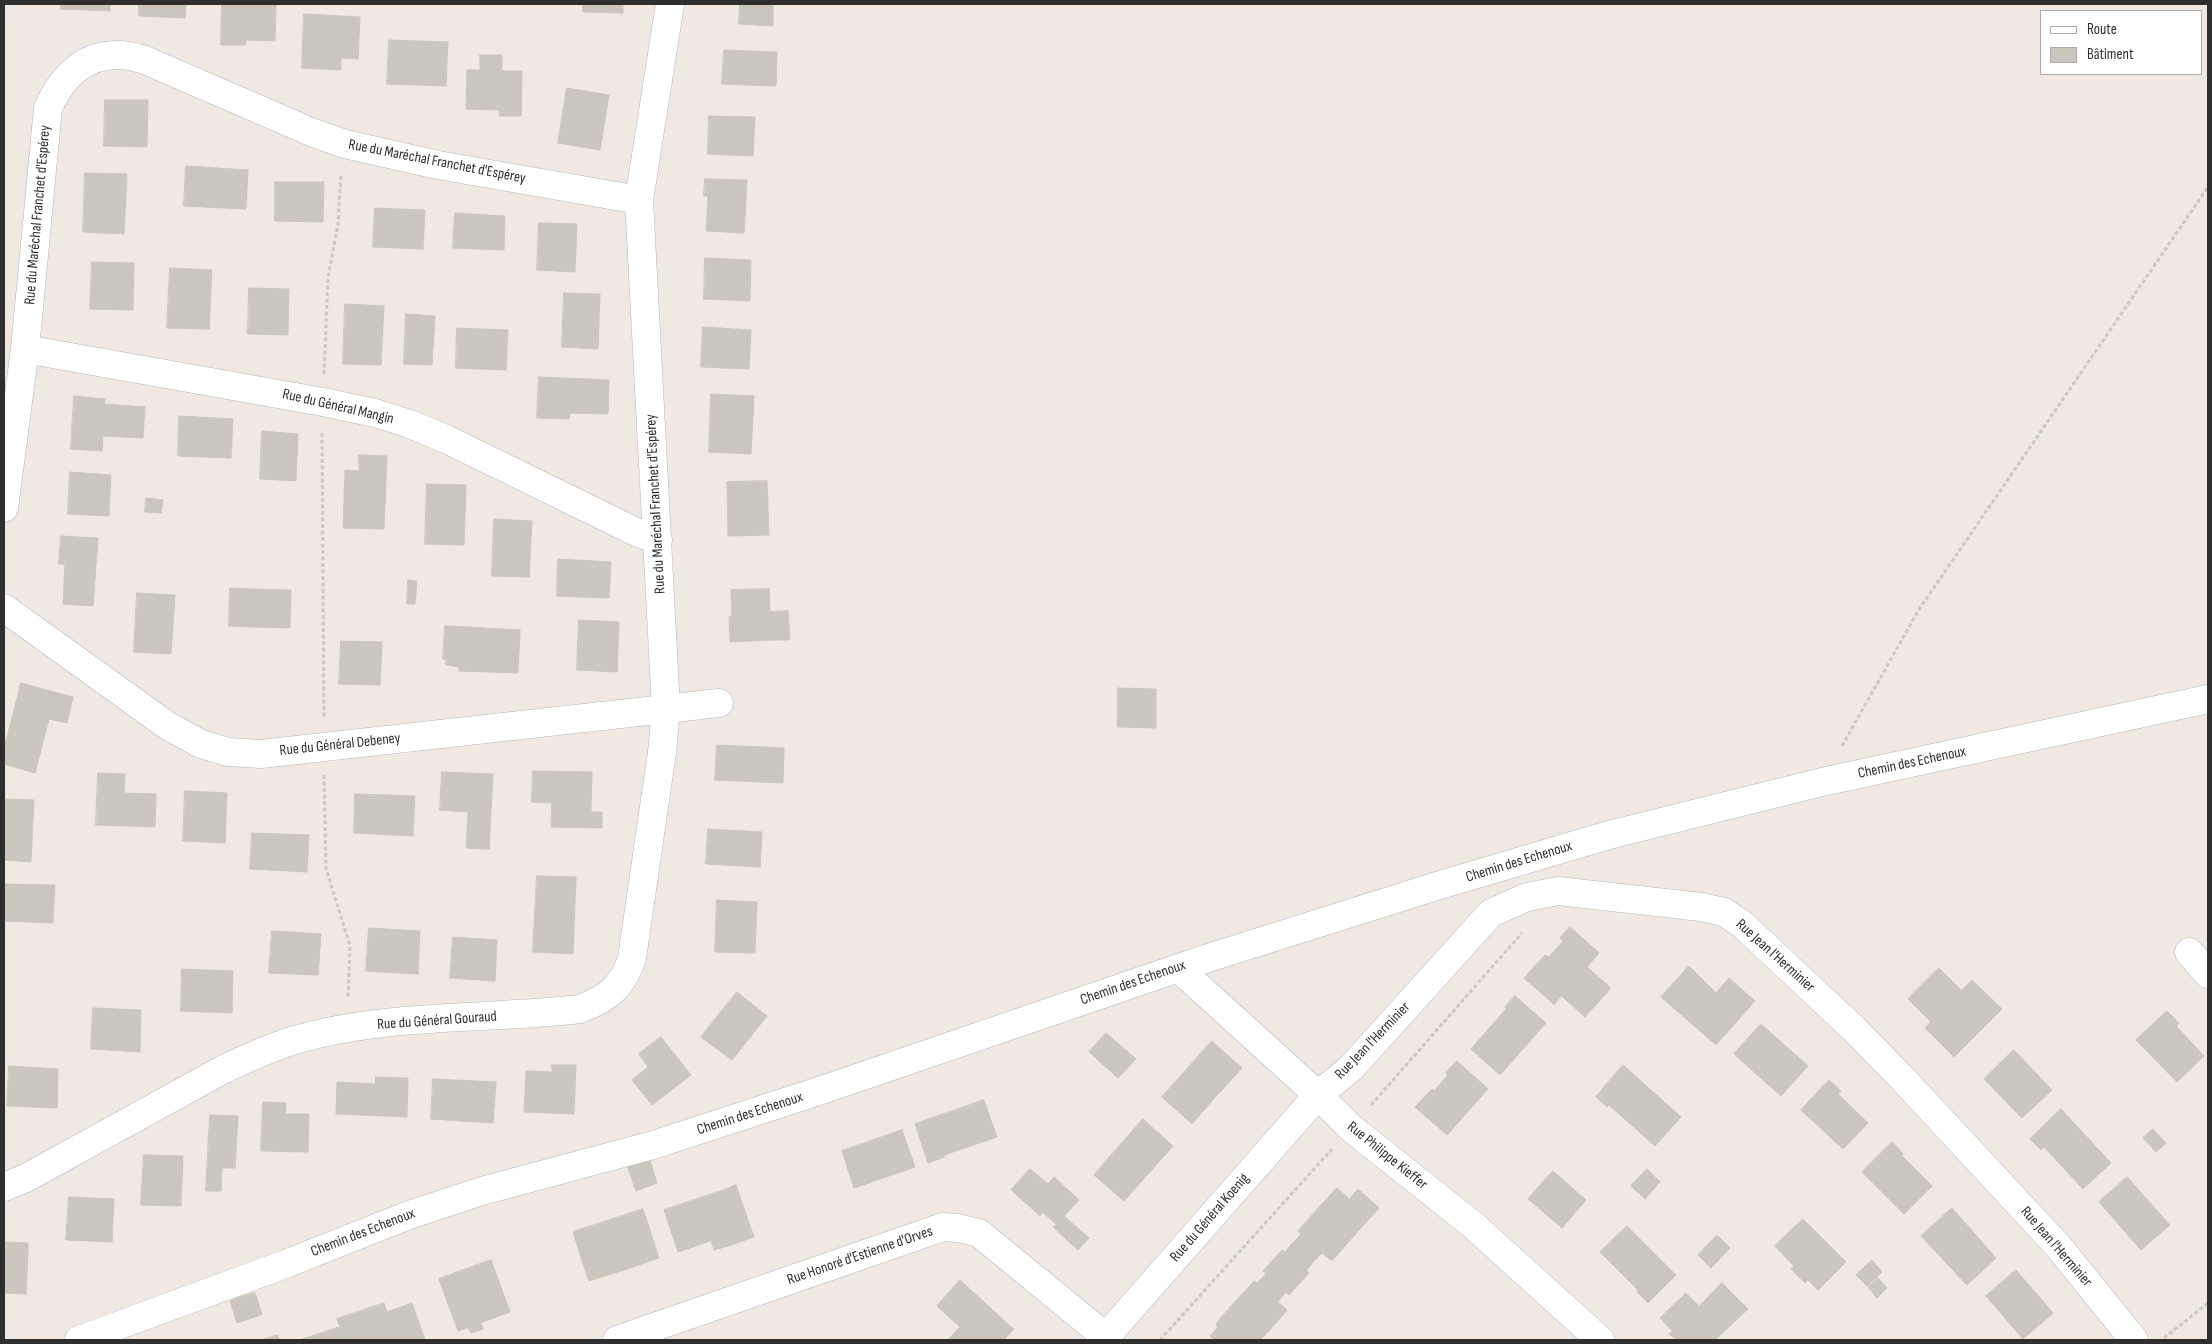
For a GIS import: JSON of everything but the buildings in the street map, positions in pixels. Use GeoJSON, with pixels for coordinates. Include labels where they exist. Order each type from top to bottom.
{"type":"FeatureCollection","features":[{"type":"Feature","properties":{"kind":"street"},"geometry":{"type":"LineString","coordinates":[[639,200],[670,4]]}},
{"type":"Feature","properties":{"kind":"street","name":"Rue du Maréchal Franchet d'Espérey"},"geometry":{"type":"LineString","coordinates":[[4,508],[25,349],[48,108],[57,88],[71,72],[97,58],[121,55],[145,60],[311,132],[345,144],[438,165],[639,200],[666,709]]}},
{"type":"Feature","properties":{"kind":"street","name":"Rue du Général Mangin"},"geometry":{"type":"LineString","coordinates":[[25,349],[324,402],[375,413],[410,424],[448,440],[636,532],[658,540]]}},
{"type":"Feature","properties":{"kind":"street","name":"Rue du Général Debeney"},"geometry":{"type":"LineString","coordinates":[[4,608],[168,726],[201,744],[228,752],[261,754],[719,703]]}},
{"type":"Feature","properties":{"kind":"street","name":"Chemin des Echenoux"},"geometry":{"type":"LineString","coordinates":[[79,1340],[288,1263],[408,1215],[482,1191],[653,1145],[819,1091],[1178,968],[1609,834],[1822,782],[2208,699]]}},
{"type":"Feature","properties":{"kind":"street","name":"Rue du Général Gouraud"},"geometry":{"type":"LineString","coordinates":[[4,1187],[26,1178],[224,1069],[256,1054],[296,1040],[386,1023],[580,1009],[604,999],[618,986],[627,972],[632,958],[662,752],[666,709]]}},
{"type":"Feature","properties":{"kind":"street","name":"Rue Jean l'Herminier"},"geometry":{"type":"LineString","coordinates":[[1318,1095],[1351,1068],[1492,914],[1527,897],[1558,891],[1702,907],[1724,912],[1743,925],[1854,1029],[1902,1078],[2058,1246],[2134,1340]]}},
{"type":"Feature","properties":{"kind":"street"},"geometry":{"type":"LineString","coordinates":[[2188,952],[2208,974]]}},
{"type":"Feature","properties":{"kind":"street","name":"Rue Philippe Kieffer"},"geometry":{"type":"LineString","coordinates":[[1178,968],[1318,1095],[1350,1128],[1473,1225],[1600,1340]]}},
{"type":"Feature","properties":{"kind":"street","name":"Rue du Général Koenig"},"geometry":{"type":"LineString","coordinates":[[1104,1339],[1318,1095]]}},
{"type":"Feature","properties":{"kind":"street","name":"Rue Honoré d'Estienne d'Orves"},"geometry":{"type":"LineString","coordinates":[[617,1340],[943,1227],[979,1233],[1104,1339]]}},
{"type":"Feature","properties":{"kind":"path"},"geometry":{"type":"LineString","coordinates":[[345,144],[338,225],[328,277],[324,402],[324,747],[326,868],[350,946],[347,1029]]}},
{"type":"Feature","properties":{"kind":"path"},"geometry":{"type":"LineString","coordinates":[[1822,782],[1918,611],[2208,187]]}},
{"type":"Feature","properties":{"kind":"path"},"geometry":{"type":"LineString","coordinates":[[2161,1340],[2208,1303]]}}]}
